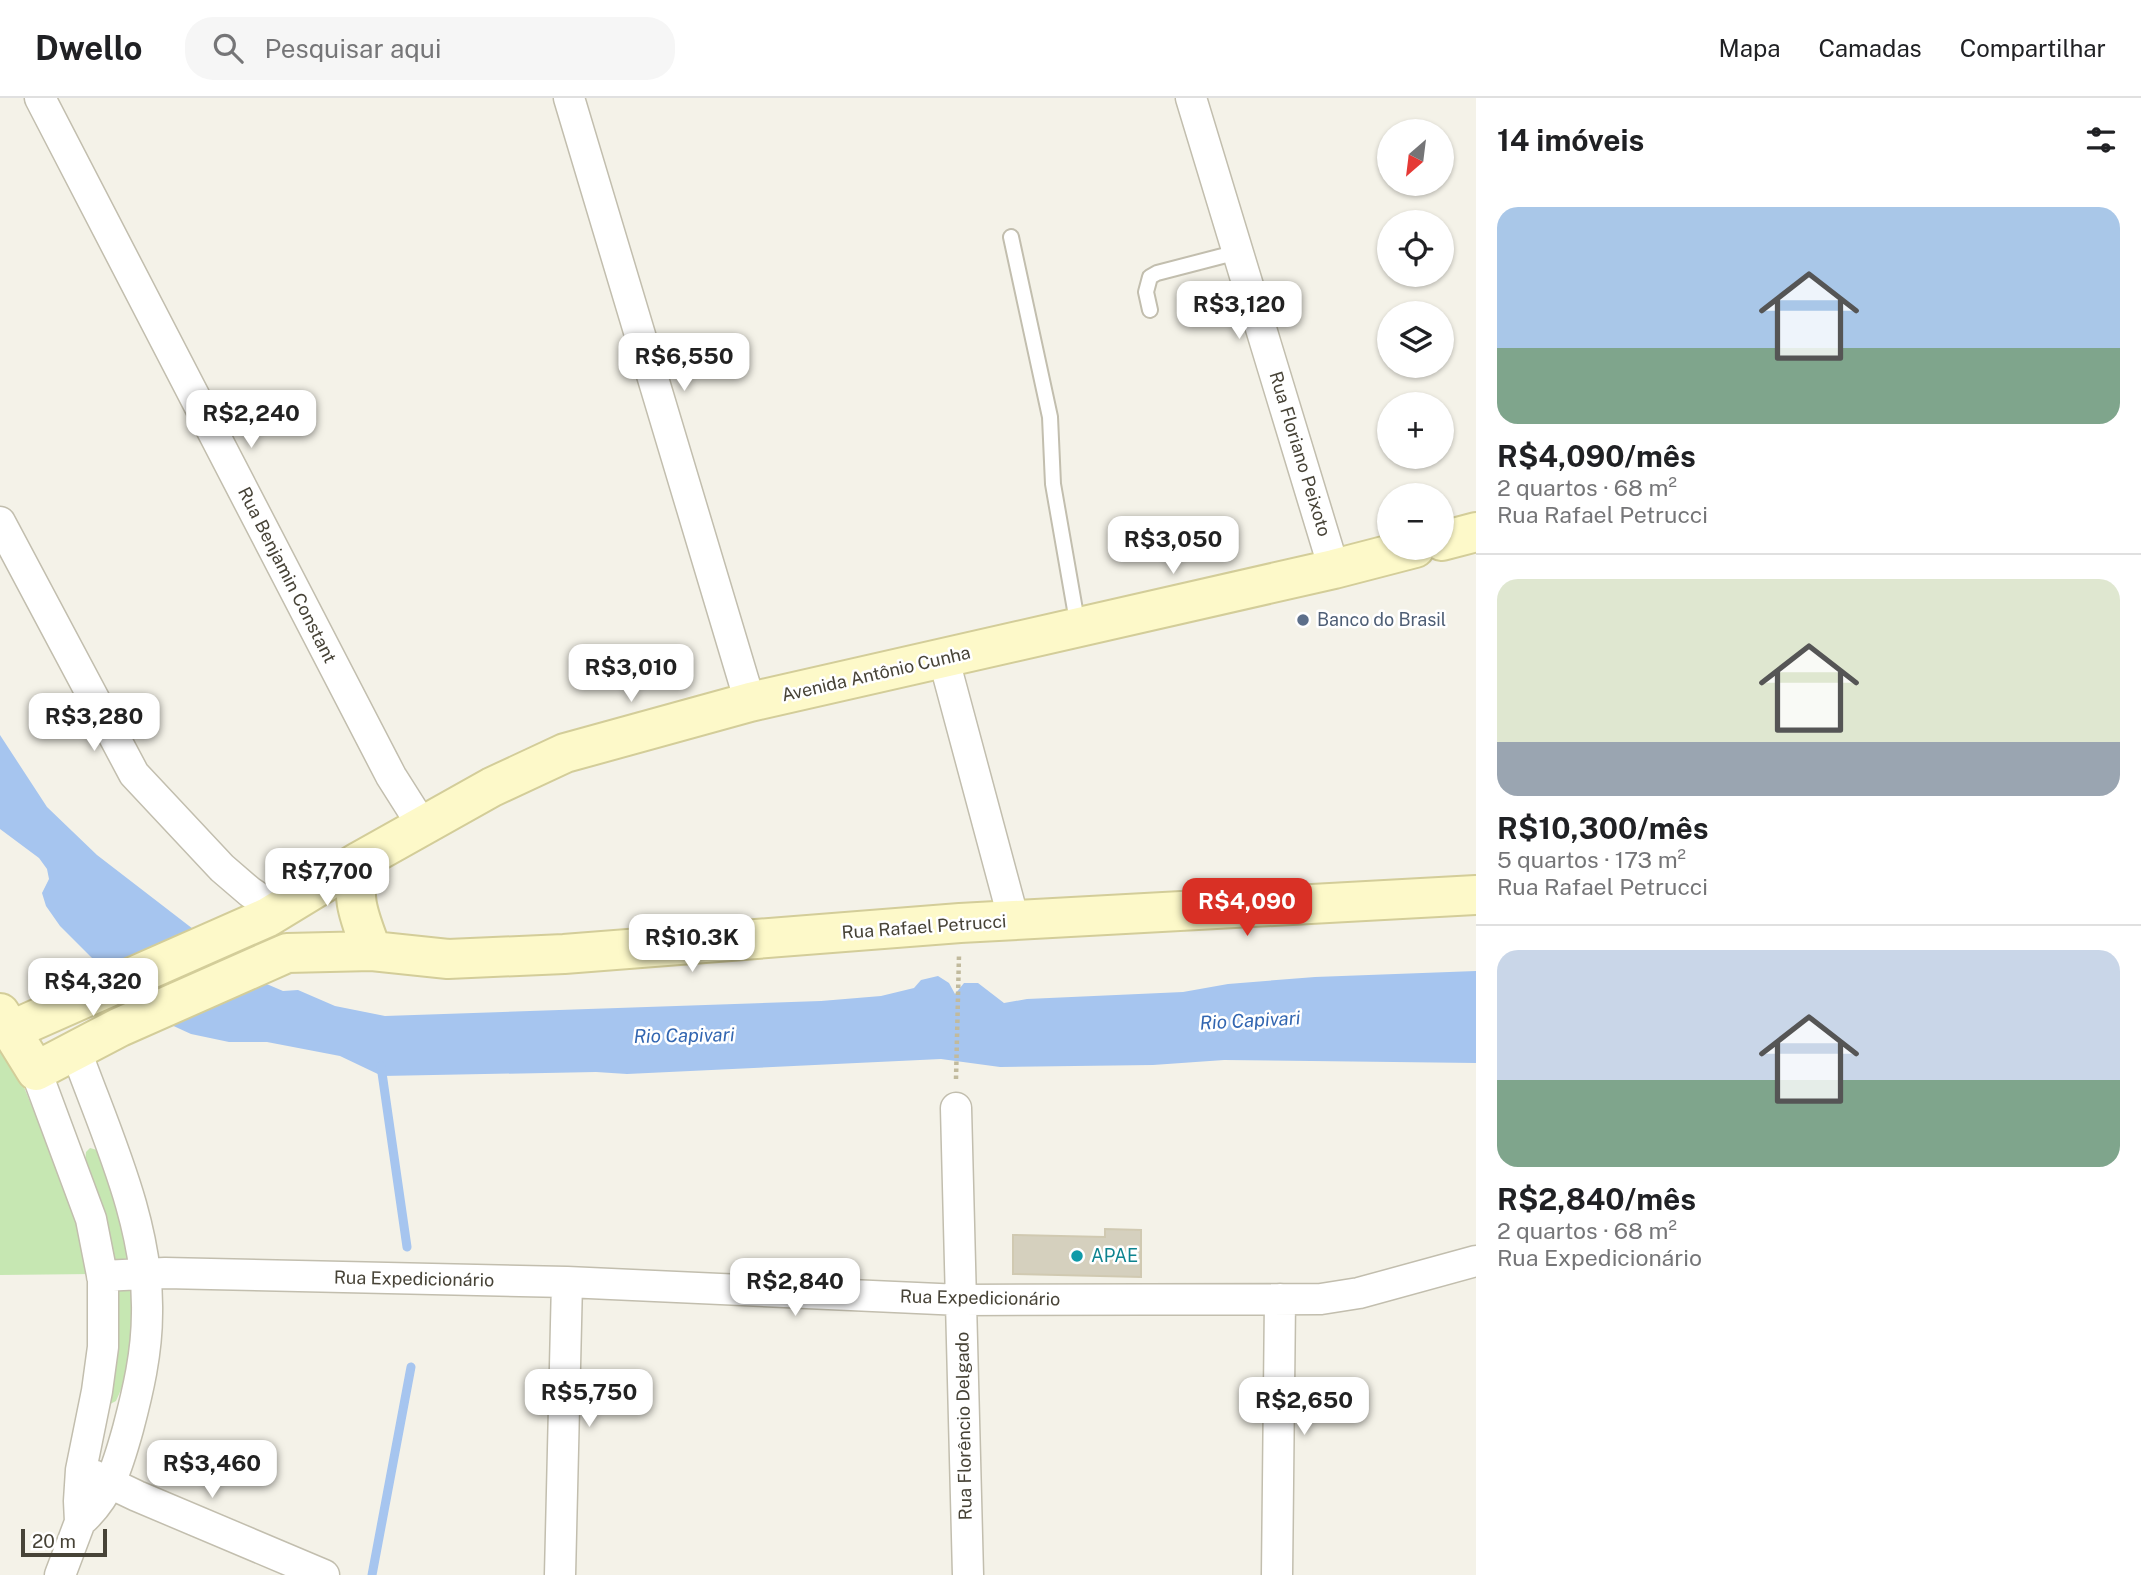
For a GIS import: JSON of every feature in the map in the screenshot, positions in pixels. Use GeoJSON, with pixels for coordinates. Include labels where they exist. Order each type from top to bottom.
{"type":"FeatureCollection","features":[{"type":"Feature","properties":{"kind":"street","name":"Rua Benjamin Constant"},"geometry":{"type":"LineString","coordinates":[[40,98],[385,764],[422,825]]}},
{"type":"Feature","properties":{"kind":"street"},"geometry":{"type":"LineString","coordinates":[[569,98],[750,702]]}},
{"type":"Feature","properties":{"kind":"street","name":"Rua Floriano Peixoto"},"geometry":{"type":"LineString","coordinates":[[1192,98],[1334,569]]}},
{"type":"Feature","properties":{"kind":"street"},"geometry":{"type":"LineString","coordinates":[[0,522],[134,774],[222,868],[273,914]]}},
{"type":"Feature","properties":{"kind":"street"},"geometry":{"type":"LineString","coordinates":[[1454,538],[1476,532]]}},
{"type":"Feature","properties":{"kind":"street","name":"Avenida Antônio Cunha"},"geometry":{"type":"LineString","coordinates":[[6,1021],[57,1011],[273,914],[422,825],[492,787],[565,754],[750,702],[944,660],[1377,558]]}},
{"type":"Feature","properties":{"kind":"street"},"geometry":{"type":"LineString","coordinates":[[944,660],[1014,921]]}},
{"type":"Feature","properties":{"kind":"street"},"geometry":{"type":"LineString","coordinates":[[360,861],[355,891],[361,921],[372,951]]}},
{"type":"Feature","properties":{"kind":"street","name":"Rua Rafael Petrucci"},"geometry":{"type":"LineString","coordinates":[[76,1051],[120,1027],[287,953],[372,951],[448,959],[564,954],[960,923],[1476,895]]}},
{"type":"Feature","properties":{"kind":"street"},"geometry":{"type":"LineString","coordinates":[[0,988],[57,1011],[76,1051],[132,1205],[145,1275],[147,1312],[143,1368],[122,1449],[111,1483],[97,1507],[80,1522]]}},
{"type":"Feature","properties":{"kind":"street"},"geometry":{"type":"LineString","coordinates":[[6,1021],[36,1071],[90,1219],[103,1276],[103,1347],[81,1470],[80,1522],[60,1575]]}},
{"type":"Feature","properties":{"kind":"street"},"geometry":{"type":"LineString","coordinates":[[36,1071],[76,1051]]}},
{"type":"Feature","properties":{"kind":"street","name":"Rua Florêncio Delgado"},"geometry":{"type":"LineString","coordinates":[[956,1108],[968,1575]]}},
{"type":"Feature","properties":{"kind":"street","name":"Rua Expedicionário"},"geometry":{"type":"LineString","coordinates":[[103,1276],[165,1273],[567,1282],[961,1300],[1321,1299],[1359,1293],[1476,1261]]}},
{"type":"Feature","properties":{"kind":"street"},"geometry":{"type":"LineString","coordinates":[[560,1575],[567,1282]]}},
{"type":"Feature","properties":{"kind":"street"},"geometry":{"type":"LineString","coordinates":[[1277,1575],[1280,1299]]}},
{"type":"Feature","properties":{"kind":"street"},"geometry":{"type":"LineString","coordinates":[[81,1470],[324,1575]]}},
{"type":"Feature","properties":{"kind":"lane"},"geometry":{"type":"LineString","coordinates":[[1011,237],[1050,417],[1053,484],[1078,628]]}},
{"type":"Feature","properties":{"kind":"lane"},"geometry":{"type":"LineString","coordinates":[[1150,310],[1146,292],[1150,277],[1238,252]]}},
{"type":"Feature","properties":{"kind":"path"},"geometry":{"type":"LineString","coordinates":[[956,1108],[960,923]]}},
{"type":"Feature","properties":{"kind":"green space"},"geometry":{"type":"Polygon","coordinates":[[[0,1042],[16,1068],[80,1213],[93,1274],[0,1275],[0,1042]]]}},
{"type":"Feature","properties":{"kind":"green space"},"geometry":{"type":"Polygon","coordinates":[[[90,1148],[97,1150],[109,1177],[131,1270],[133,1293],[133,1324],[126,1374],[116,1401],[110,1404],[106,1401],[120,1284],[118,1267],[85,1162],[86,1152],[90,1148]]]}},
{"type":"Feature","properties":{"kind":"water","name":"Rio Capivari"},"geometry":{"type":"Polygon","coordinates":[[[0,735],[47,807],[97,855],[262,982],[283,991],[298,990],[335,1006],[385,1016],[821,1001],[881,996],[914,988],[921,980],[938,976],[949,983],[955,994],[964,983],[978,983],[1004,1003],[1027,999],[1183,992],[1228,984],[1315,977],[1476,971],[1476,1063],[1224,1060],[1153,1065],[1000,1067],[941,1059],[627,1074],[596,1072],[382,1076],[340,1056],[267,1042],[229,1042],[191,1034],[156,1018],[137,1003],[60,926],[46,906],[42,893],[49,879],[47,869],[39,858],[0,829],[0,735]]]}},
{"type":"Feature","properties":{"kind":"building","name":"APAE"},"geometry":{"type":"Polygon","coordinates":[[[1105,1229],[1141,1230],[1141,1277],[1013,1274],[1013,1235],[1105,1237],[1105,1229]]]}},
{"type":"Feature","properties":{"kind":"waterway"},"geometry":{"type":"LineString","coordinates":[[381,1066],[407,1247]]}},
{"type":"Feature","properties":{"kind":"waterway"},"geometry":{"type":"LineString","coordinates":[[372,1575],[411,1367]]}},
{"type":"Feature","properties":{"kind":"place","name":"Banco do Brasil"},"geometry":{"type":"Point","coordinates":[1303,620]}},
{"type":"Feature","properties":{"kind":"place","name":"APAE"},"geometry":{"type":"Point","coordinates":[1077,1256]}}]}
